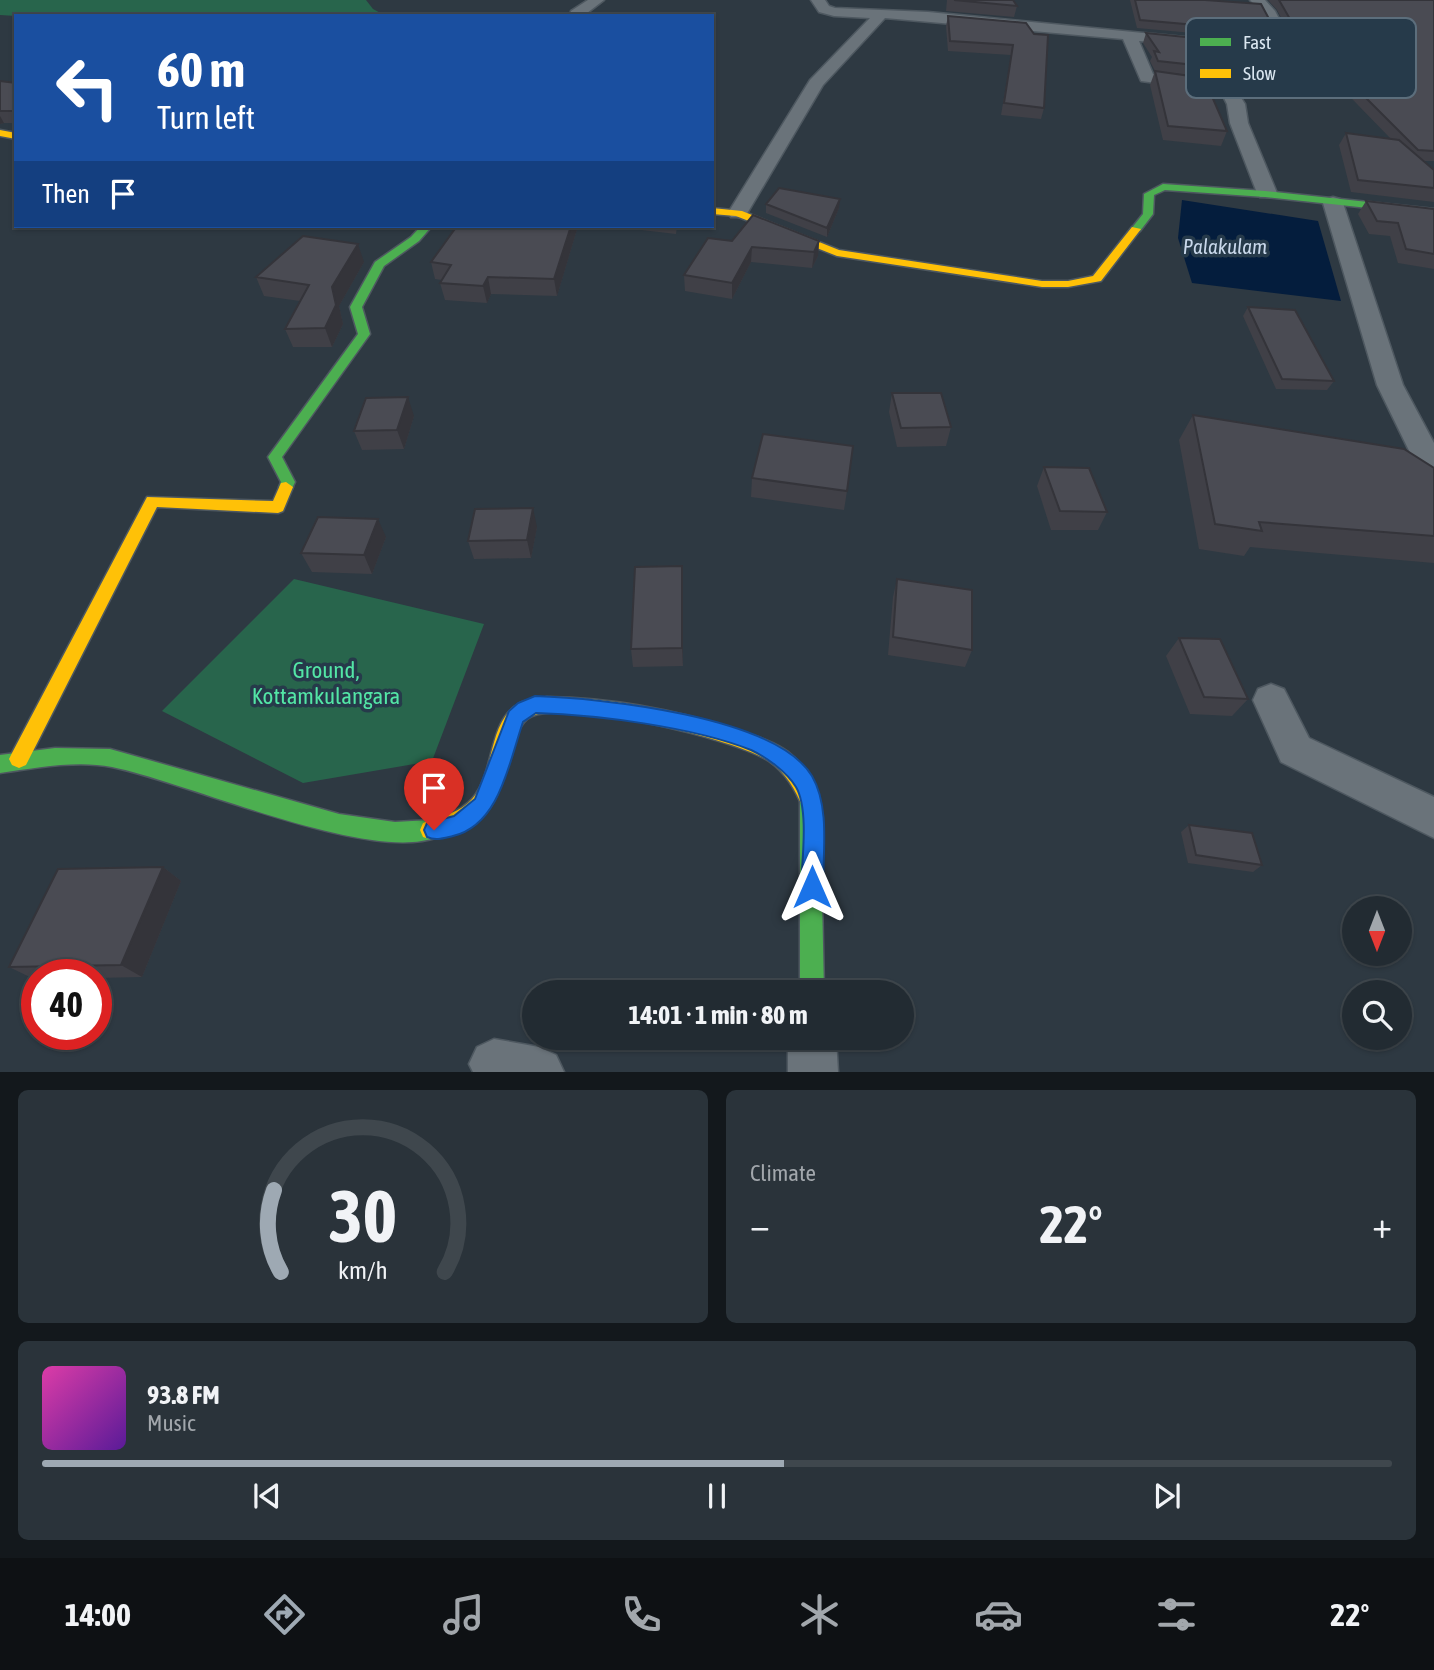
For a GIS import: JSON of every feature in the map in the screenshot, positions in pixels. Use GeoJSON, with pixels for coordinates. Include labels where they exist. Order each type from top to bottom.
{"type":"FeatureCollection","features":[{"type":"Feature","properties":{"kind":"street"},"geometry":{"type":"LineString","coordinates":[[576,14],[597,0]]}},
{"type":"Feature","properties":{"kind":"street"},"geometry":{"type":"LineString","coordinates":[[818,0],[824,9],[834,12],[928,16],[1186,40]]}},
{"type":"Feature","properties":{"kind":"street"},"geometry":{"type":"LineString","coordinates":[[1238,4],[1261,3]]}},
{"type":"Feature","properties":{"kind":"street"},"geometry":{"type":"LineString","coordinates":[[738,213],[816,83],[880,15]]}},
{"type":"Feature","properties":{"kind":"street"},"geometry":{"type":"LineString","coordinates":[[1129,35],[1147,78],[1186,82]]}},
{"type":"Feature","properties":{"kind":"street"},"geometry":{"type":"LineString","coordinates":[[1232,98],[1267,193]]}},
{"type":"Feature","properties":{"kind":"street"},"geometry":{"type":"LineString","coordinates":[[714,211],[738,213],[837,253],[1042,284],[1068,284],[1097,279],[1148,214],[1149,194],[1163,187],[1267,193],[1332,203],[1434,212]]}},
{"type":"Feature","properties":{"kind":"street"},"geometry":{"type":"LineString","coordinates":[[1332,203],[1391,385],[1434,471]]}},
{"type":"Feature","properties":{"kind":"street"},"geometry":{"type":"LineString","coordinates":[[19,759],[152,501],[278,507],[288,482],[275,457],[364,334],[356,307],[379,264],[415,239],[425,228]]}},
{"type":"Feature","properties":{"kind":"street"},"geometry":{"type":"LineString","coordinates":[[1271,700],[1295,750],[1434,818]]}},
{"type":"Feature","properties":{"kind":"street"},"geometry":{"type":"LineString","coordinates":[[0,764],[19,759],[108,757],[347,828],[412,832],[457,825],[478,811],[483,805],[515,717],[535,704],[578,706],[686,724],[757,743],[785,761],[804,781],[812,805],[812,980]]}},
{"type":"Feature","properties":{"kind":"street"},"geometry":{"type":"LineString","coordinates":[[813,1050],[813,1072]]}},
{"type":"Feature","properties":{"kind":"green space"},"geometry":{"type":"Polygon","coordinates":[[[0,0],[366,0],[373,9],[382,14],[14,14],[0,15],[0,0]]]}},
{"type":"Feature","properties":{"kind":"green space","name":"Ground, Kottamkulangara"},"geometry":{"type":"Polygon","coordinates":[[[294,579],[484,624],[432,761],[303,783],[162,711],[294,579]]]}},
{"type":"Feature","properties":{"kind":"water","name":"Palakulam"},"geometry":{"type":"Polygon","coordinates":[[[1182,200],[1318,221],[1341,301],[1192,283],[1178,238],[1182,200]]]}},
{"type":"Feature","properties":{"kind":"building"},"geometry":{"type":"Polygon","coordinates":[[[954,0],[1013,0],[1017,6],[954,0]]]}},
{"type":"Feature","properties":{"kind":"building"},"geometry":{"type":"Polygon","coordinates":[[[1135,0],[1205,0],[1261,4],[1269,18],[1186,18],[1186,24],[1140,20],[1135,0]]]}},
{"type":"Feature","properties":{"kind":"building"},"geometry":{"type":"Polygon","coordinates":[[[1279,0],[1434,0],[1434,151],[1418,150],[1366,98],[1416,98],[1416,18],[1289,18],[1279,0]]]}},
{"type":"Feature","properties":{"kind":"building"},"geometry":{"type":"Polygon","coordinates":[[[948,16],[1026,23],[1034,34],[1048,35],[1044,108],[1004,103],[1013,45],[950,41],[948,16]]]}},
{"type":"Feature","properties":{"kind":"building"},"geometry":{"type":"Polygon","coordinates":[[[1146,33],[1186,37],[1186,64],[1158,61],[1154,51],[1159,52],[1146,33]]]}},
{"type":"Feature","properties":{"kind":"building"},"geometry":{"type":"Polygon","coordinates":[[[1155,71],[1186,75],[1186,98],[1213,98],[1227,131],[1168,126],[1155,71]]]}},
{"type":"Feature","properties":{"kind":"building"},"geometry":{"type":"Polygon","coordinates":[[[0,81],[14,83],[14,111],[0,111],[0,81]]]}},
{"type":"Feature","properties":{"kind":"building"},"geometry":{"type":"Polygon","coordinates":[[[1346,133],[1399,140],[1434,170],[1434,188],[1358,180],[1346,133]]]}},
{"type":"Feature","properties":{"kind":"building"},"geometry":{"type":"Polygon","coordinates":[[[779,188],[840,199],[827,228],[766,204],[779,188]]]}},
{"type":"Feature","properties":{"kind":"building"},"geometry":{"type":"Polygon","coordinates":[[[1366,201],[1434,209],[1434,254],[1406,249],[1398,223],[1377,221],[1366,201]]]}},
{"type":"Feature","properties":{"kind":"building"},"geometry":{"type":"Polygon","coordinates":[[[753,215],[819,241],[814,252],[752,247],[732,283],[684,275],[708,238],[732,241],[753,215]]]}},
{"type":"Feature","properties":{"kind":"building"},"geometry":{"type":"Polygon","coordinates":[[[456,228],[570,228],[554,279],[488,277],[483,286],[440,283],[451,265],[431,262],[456,228]]]}},
{"type":"Feature","properties":{"kind":"building"},"geometry":{"type":"Polygon","coordinates":[[[303,236],[358,244],[332,287],[336,305],[325,328],[285,329],[309,285],[256,277],[303,236]]]}},
{"type":"Feature","properties":{"kind":"building"},"geometry":{"type":"Polygon","coordinates":[[[1248,307],[1295,310],[1334,381],[1282,379],[1248,307]]]}},
{"type":"Feature","properties":{"kind":"building"},"geometry":{"type":"Polygon","coordinates":[[[892,393],[941,393],[951,427],[901,428],[892,393]]]}},
{"type":"Feature","properties":{"kind":"building"},"geometry":{"type":"Polygon","coordinates":[[[408,397],[397,430],[354,431],[366,398],[408,397]]]}},
{"type":"Feature","properties":{"kind":"building"},"geometry":{"type":"Polygon","coordinates":[[[1193,415],[1404,449],[1434,468],[1434,536],[1259,522],[1262,531],[1215,524],[1193,415]]]}},
{"type":"Feature","properties":{"kind":"building"},"geometry":{"type":"Polygon","coordinates":[[[763,434],[853,446],[847,491],[752,478],[763,434]]]}},
{"type":"Feature","properties":{"kind":"building"},"geometry":{"type":"Polygon","coordinates":[[[1044,467],[1089,468],[1107,512],[1060,511],[1044,467]]]}},
{"type":"Feature","properties":{"kind":"building"},"geometry":{"type":"Polygon","coordinates":[[[533,508],[527,540],[468,541],[475,509],[533,508]]]}},
{"type":"Feature","properties":{"kind":"building"},"geometry":{"type":"Polygon","coordinates":[[[318,517],[378,519],[364,555],[301,553],[318,517]]]}},
{"type":"Feature","properties":{"kind":"building"},"geometry":{"type":"Polygon","coordinates":[[[682,566],[682,648],[631,649],[635,567],[682,566]]]}},
{"type":"Feature","properties":{"kind":"building"},"geometry":{"type":"Polygon","coordinates":[[[897,579],[972,590],[972,650],[893,637],[897,579]]]}},
{"type":"Feature","properties":{"kind":"building"},"geometry":{"type":"Polygon","coordinates":[[[1179,638],[1220,639],[1248,699],[1204,697],[1179,638]]]}},
{"type":"Feature","properties":{"kind":"building"},"geometry":{"type":"Polygon","coordinates":[[[1189,825],[1252,833],[1262,865],[1196,855],[1189,825]]]}},
{"type":"Feature","properties":{"kind":"building"},"geometry":{"type":"Polygon","coordinates":[[[163,867],[121,965],[112,965],[112,959],[21,959],[21,967],[9,967],[58,869],[163,867]]]}},
{"type":"Feature","properties":{"kind":"traffic: fast"},"geometry":{"type":"LineString","coordinates":[[1136,229],[1148,214],[1149,194],[1163,187],[1265,194],[1434,212]]}},
{"type":"Feature","properties":{"kind":"traffic: fast"},"geometry":{"type":"LineString","coordinates":[[286,487],[288,482],[275,457],[364,334],[356,307],[379,264],[415,239],[425,228]]}},
{"type":"Feature","properties":{"kind":"traffic: fast"},"geometry":{"type":"LineString","coordinates":[[0,764],[55,757],[110,758],[339,824],[395,832],[430,830]]}},
{"type":"Feature","properties":{"kind":"traffic: fast"},"geometry":{"type":"LineString","coordinates":[[810,801],[812,980]]}},
{"type":"Feature","properties":{"kind":"traffic: slow"},"geometry":{"type":"LineString","coordinates":[[0,133],[14,136]]}},
{"type":"Feature","properties":{"kind":"traffic: slow"},"geometry":{"type":"LineString","coordinates":[[714,211],[738,213],[837,253],[1042,284],[1068,284],[1097,279],[1136,229]]}},
{"type":"Feature","properties":{"kind":"traffic: slow"},"geometry":{"type":"LineString","coordinates":[[19,759],[152,501],[278,507],[286,487]]}},
{"type":"Feature","properties":{"kind":"traffic: slow"},"geometry":{"type":"LineString","coordinates":[[430,830],[458,822],[477,809],[489,791],[515,718],[526,709],[547,705],[576,705],[649,716],[751,743],[778,756],[790,767],[800,779],[810,801]]}},
{"type":"Feature","properties":{"kind":"route"},"geometry":{"type":"LineString","coordinates":[[434,830],[457,825],[472,817],[483,805],[515,717],[524,709],[535,704],[578,706],[686,724],[757,743],[785,761],[804,781],[812,805],[812,887]]}}]}
